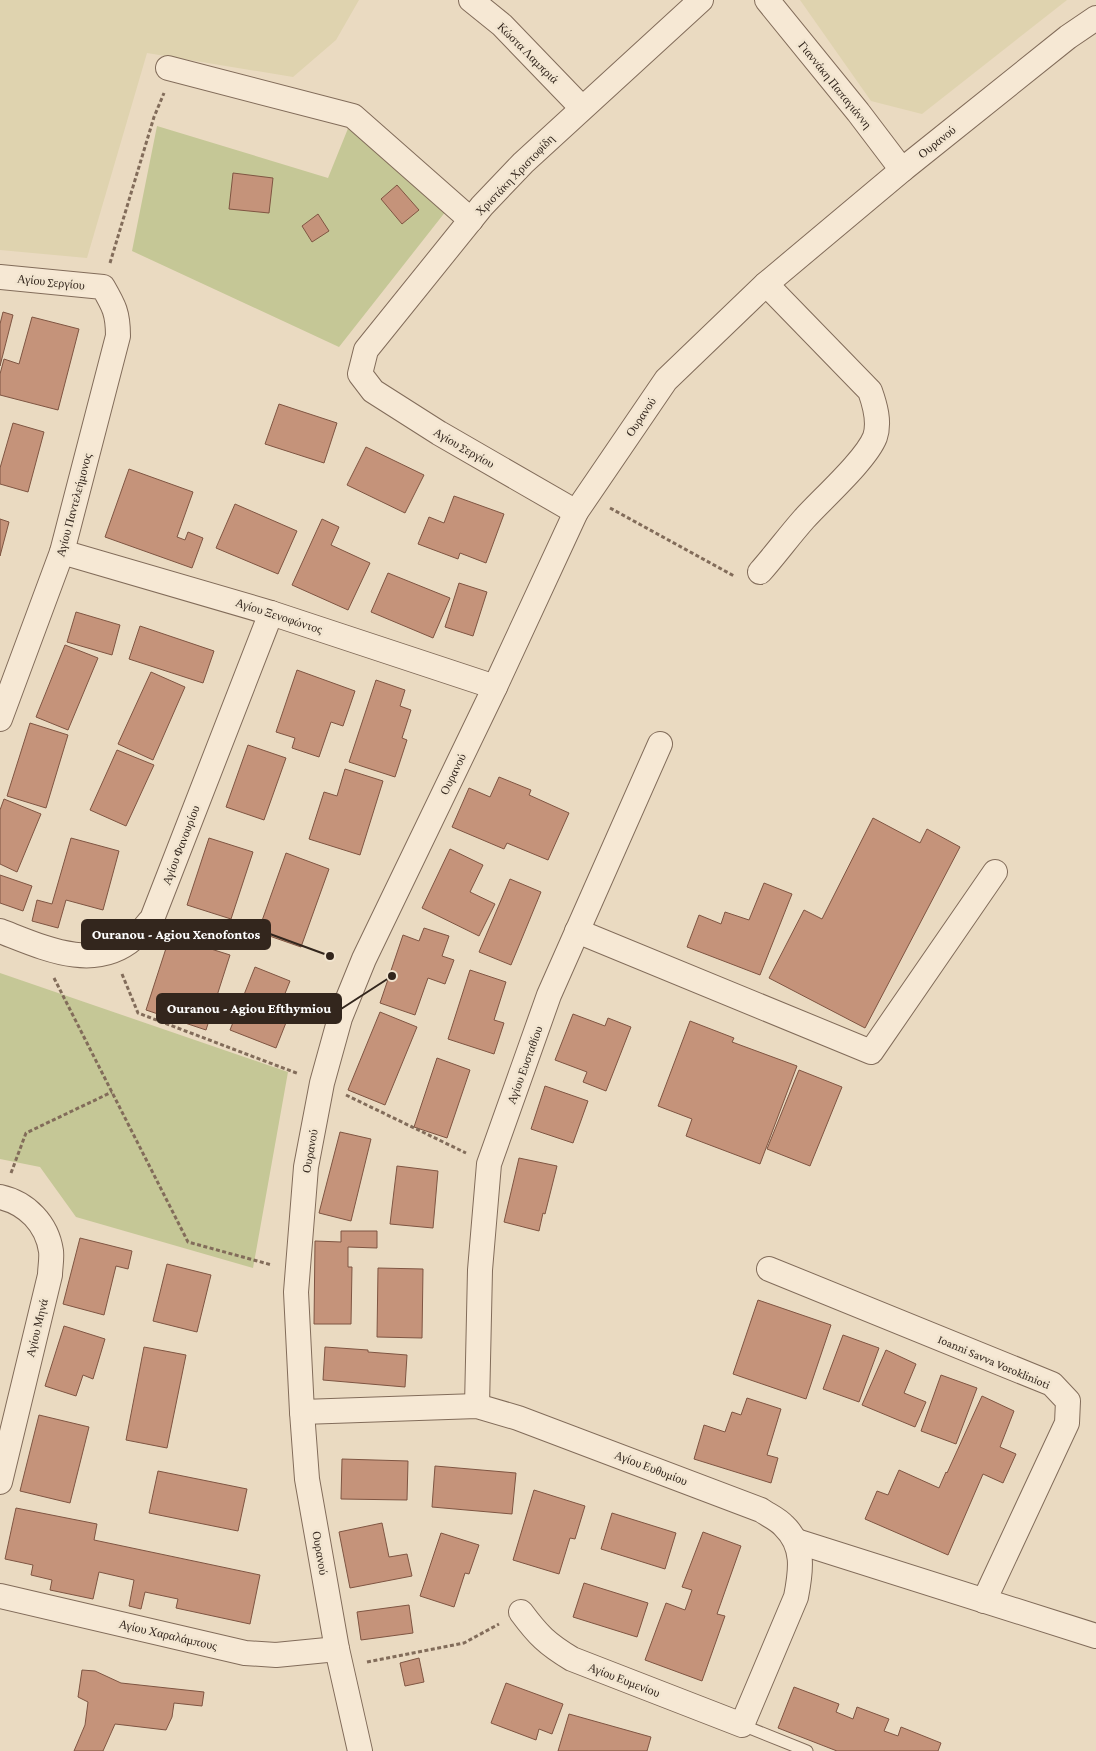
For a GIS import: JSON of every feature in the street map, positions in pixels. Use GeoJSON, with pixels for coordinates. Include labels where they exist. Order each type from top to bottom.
{"type":"FeatureCollection","features":[{"type":"Feature","properties":{"kind":"street","name":"Κώστα Λαμπριά"},"geometry":{"type":"LineString","coordinates":[[471,0],[502,24],[582,108]]}},
{"type":"Feature","properties":{"kind":"street","name":"Χριστάκη Χριστοφίδη"},"geometry":{"type":"LineString","coordinates":[[360,374],[366,350],[482,206],[523,163],[701,0]]}},
{"type":"Feature","properties":{"kind":"street","name":"Γιαννάκη Παπαγιάννη"},"geometry":{"type":"LineString","coordinates":[[767,0],[858,112],[902,170]]}},
{"type":"Feature","properties":{"kind":"street","name":"Ουρανού"},"geometry":{"type":"LineString","coordinates":[[360,1751],[339,1658],[307,1479],[296,1292],[306,1167],[322,1083],[340,1018],[364,959],[581,504],[666,380],[766,284],[902,170],[1068,37],[1096,18]]}},
{"type":"Feature","properties":{"kind":"street"},"geometry":{"type":"LineString","coordinates":[[171,68],[353,116],[471,220]]}},
{"type":"Feature","properties":{"kind":"street","name":"Αγίου Σεργίου"},"geometry":{"type":"LineString","coordinates":[[0,277],[103,287]]}},
{"type":"Feature","properties":{"kind":"street"},"geometry":{"type":"LineString","coordinates":[[760,572],[802,520],[863,456],[875,436],[877,418],[870,391],[766,284]]}},
{"type":"Feature","properties":{"kind":"street","name":"Αγίου Παντελεήμονος"},"geometry":{"type":"LineString","coordinates":[[0,719],[62,552],[118,336],[118,319],[103,287]]}},
{"type":"Feature","properties":{"kind":"street","name":"Αγίου Σεργίου"},"geometry":{"type":"LineString","coordinates":[[360,374],[373,392],[439,433],[581,504]]}},
{"type":"Feature","properties":{"kind":"street","name":"Αγίου Ξενοφώντος"},"geometry":{"type":"LineString","coordinates":[[62,552],[271,613],[495,687]]}},
{"type":"Feature","properties":{"kind":"street","name":"Αγίου Φανουρίου"},"geometry":{"type":"LineString","coordinates":[[0,931],[53,952],[82,956],[113,951],[133,939],[152,919],[271,613]]}},
{"type":"Feature","properties":{"kind":"street","name":"Αγίου Ευσταθίου"},"geometry":{"type":"LineString","coordinates":[[478,1406],[480,1270],[489,1164],[550,995],[660,744]]}},
{"type":"Feature","properties":{"kind":"street"},"geometry":{"type":"LineString","coordinates":[[577,931],[871,1052],[994,872]]}},
{"type":"Feature","properties":{"kind":"street","name":"Αγίου Μηνά"},"geometry":{"type":"LineString","coordinates":[[0,1482],[50,1275],[51,1251],[36,1216],[22,1205],[1,1197]]}},
{"type":"Feature","properties":{"kind":"street","name":"Ioanni Savva Voroklinioti"},"geometry":{"type":"LineString","coordinates":[[769,1269],[1052,1384],[1068,1401],[1067,1423],[984,1601]]}},
{"type":"Feature","properties":{"kind":"street","name":"Αγίου Ευθυμίου"},"geometry":{"type":"LineString","coordinates":[[302,1412],[478,1406],[518,1418],[761,1510],[784,1525],[796,1541]]}},
{"type":"Feature","properties":{"kind":"street"},"geometry":{"type":"LineString","coordinates":[[796,1541],[1096,1636]]}},
{"type":"Feature","properties":{"kind":"street"},"geometry":{"type":"LineString","coordinates":[[742,1725],[796,1597],[800,1558],[796,1541]]}},
{"type":"Feature","properties":{"kind":"street","name":"Αγίου Χαραλάμπους"},"geometry":{"type":"LineString","coordinates":[[0,1596],[245,1653],[339,1658]]}},
{"type":"Feature","properties":{"kind":"street","name":"Αγίου Ευμενίου"},"geometry":{"type":"LineString","coordinates":[[521,1612],[550,1646],[572,1660],[742,1725]]}},
{"type":"Feature","properties":{"kind":"lane"},"geometry":{"type":"LineString","coordinates":[[742,1725],[807,1751]]}},
{"type":"Feature","properties":{"kind":"path"},"geometry":{"type":"LineString","coordinates":[[103,287],[154,117],[171,68]]}},
{"type":"Feature","properties":{"kind":"path"},"geometry":{"type":"LineString","coordinates":[[581,504],[736,577],[760,572]]}},
{"type":"Feature","properties":{"kind":"path"},"geometry":{"type":"LineString","coordinates":[[38,946],[188,1242],[297,1272]]}},
{"type":"Feature","properties":{"kind":"path"},"geometry":{"type":"LineString","coordinates":[[113,951],[138,1013],[322,1083],[489,1164]]}},
{"type":"Feature","properties":{"kind":"path"},"geometry":{"type":"LineString","coordinates":[[1,1197],[26,1134],[112,1092]]}},
{"type":"Feature","properties":{"kind":"path"},"geometry":{"type":"LineString","coordinates":[[339,1658],[464,1643],[521,1612]]}},
{"type":"Feature","properties":{"kind":"shaded area"},"geometry":{"type":"Polygon","coordinates":[[[0,0],[359,0],[336,40],[293,77],[147,53],[87,258],[0,250],[0,0]]]}},
{"type":"Feature","properties":{"kind":"shaded area"},"geometry":{"type":"Polygon","coordinates":[[[800,0],[1067,0],[922,114],[871,101],[800,0]]]}},
{"type":"Feature","properties":{"kind":"green space"},"geometry":{"type":"Polygon","coordinates":[[[157,126],[328,178],[349,126],[446,211],[339,347],[132,251],[157,126]]]}},
{"type":"Feature","properties":{"kind":"green space"},"geometry":{"type":"Polygon","coordinates":[[[0,973],[288,1072],[253,1268],[76,1217],[40,1167],[0,1159],[0,973]]]}},
{"type":"Feature","properties":{"kind":"building"},"geometry":{"type":"Polygon","coordinates":[[[233,173],[273,178],[269,213],[229,209],[233,173]]]}},
{"type":"Feature","properties":{"kind":"building"},"geometry":{"type":"Polygon","coordinates":[[[397,185],[419,210],[402,224],[381,199],[397,185]]]}},
{"type":"Feature","properties":{"kind":"building"},"geometry":{"type":"Polygon","coordinates":[[[318,214],[329,231],[312,242],[302,226],[318,214]]]}},
{"type":"Feature","properties":{"kind":"building"},"geometry":{"type":"Polygon","coordinates":[[[3,312],[13,315],[0,366],[0,324],[3,312]]]}},
{"type":"Feature","properties":{"kind":"building"},"geometry":{"type":"Polygon","coordinates":[[[32,317],[79,329],[58,410],[0,395],[0,374],[4,359],[19,364],[32,317]]]}},
{"type":"Feature","properties":{"kind":"building"},"geometry":{"type":"Polygon","coordinates":[[[279,404],[337,423],[324,463],[265,444],[279,404]]]}},
{"type":"Feature","properties":{"kind":"building"},"geometry":{"type":"Polygon","coordinates":[[[13,423],[44,432],[28,492],[0,484],[0,468],[13,423]]]}},
{"type":"Feature","properties":{"kind":"building"},"geometry":{"type":"Polygon","coordinates":[[[366,447],[424,475],[405,513],[347,485],[366,447]]]}},
{"type":"Feature","properties":{"kind":"building"},"geometry":{"type":"Polygon","coordinates":[[[129,469],[193,492],[177,537],[185,540],[188,532],[203,538],[192,568],[105,537],[129,469]]]}},
{"type":"Feature","properties":{"kind":"building"},"geometry":{"type":"Polygon","coordinates":[[[454,496],[504,514],[486,563],[460,553],[458,559],[418,544],[429,517],[444,523],[454,496]]]}},
{"type":"Feature","properties":{"kind":"building"},"geometry":{"type":"Polygon","coordinates":[[[235,504],[297,531],[278,574],[216,548],[235,504]]]}},
{"type":"Feature","properties":{"kind":"building"},"geometry":{"type":"Polygon","coordinates":[[[0,519],[9,522],[0,556],[0,519]]]}},
{"type":"Feature","properties":{"kind":"building"},"geometry":{"type":"Polygon","coordinates":[[[322,519],[339,527],[331,545],[370,563],[348,610],[292,585],[322,519]]]}},
{"type":"Feature","properties":{"kind":"building"},"geometry":{"type":"Polygon","coordinates":[[[388,573],[450,598],[433,638],[371,612],[388,573]]]}},
{"type":"Feature","properties":{"kind":"building"},"geometry":{"type":"Polygon","coordinates":[[[459,583],[487,592],[473,636],[445,627],[459,583]]]}},
{"type":"Feature","properties":{"kind":"building"},"geometry":{"type":"Polygon","coordinates":[[[76,612],[120,625],[112,655],[67,642],[76,612]]]}},
{"type":"Feature","properties":{"kind":"building"},"geometry":{"type":"Polygon","coordinates":[[[140,626],[214,651],[203,683],[129,659],[140,626]]]}},
{"type":"Feature","properties":{"kind":"building"},"geometry":{"type":"Polygon","coordinates":[[[65,645],[98,658],[68,730],[36,717],[65,645]]]}},
{"type":"Feature","properties":{"kind":"building"},"geometry":{"type":"Polygon","coordinates":[[[297,670],[355,691],[343,726],[331,722],[319,757],[292,748],[295,738],[276,732],[297,670]]]}},
{"type":"Feature","properties":{"kind":"building"},"geometry":{"type":"Polygon","coordinates":[[[151,672],[185,687],[153,760],[118,744],[151,672]]]}},
{"type":"Feature","properties":{"kind":"building"},"geometry":{"type":"Polygon","coordinates":[[[376,680],[405,690],[400,706],[411,710],[402,738],[407,740],[395,777],[349,762],[376,680]]]}},
{"type":"Feature","properties":{"kind":"building"},"geometry":{"type":"Polygon","coordinates":[[[30,723],[68,735],[46,808],[7,796],[30,723]]]}},
{"type":"Feature","properties":{"kind":"building"},"geometry":{"type":"Polygon","coordinates":[[[248,745],[286,758],[264,820],[226,807],[248,745]]]}},
{"type":"Feature","properties":{"kind":"building"},"geometry":{"type":"Polygon","coordinates":[[[117,750],[154,765],[126,826],[90,810],[117,750]]]}},
{"type":"Feature","properties":{"kind":"building"},"geometry":{"type":"Polygon","coordinates":[[[345,769],[383,781],[360,855],[309,839],[324,792],[337,796],[345,769]]]}},
{"type":"Feature","properties":{"kind":"building"},"geometry":{"type":"Polygon","coordinates":[[[499,777],[531,790],[529,795],[569,813],[548,860],[507,843],[504,849],[452,827],[469,788],[490,797],[499,777]]]}},
{"type":"Feature","properties":{"kind":"building"},"geometry":{"type":"Polygon","coordinates":[[[4,799],[41,814],[17,872],[0,864],[0,810],[4,799]]]}},
{"type":"Feature","properties":{"kind":"building"},"geometry":{"type":"Polygon","coordinates":[[[873,818],[920,843],[927,829],[960,847],[865,1028],[769,978],[804,910],[822,919],[873,818]]]}},
{"type":"Feature","properties":{"kind":"building"},"geometry":{"type":"Polygon","coordinates":[[[71,838],[119,851],[103,910],[66,900],[58,928],[32,921],[37,900],[52,904],[71,838]]]}},
{"type":"Feature","properties":{"kind":"building"},"geometry":{"type":"Polygon","coordinates":[[[209,838],[253,852],[231,919],[187,905],[209,838]]]}},
{"type":"Feature","properties":{"kind":"building"},"geometry":{"type":"Polygon","coordinates":[[[450,849],[483,865],[470,892],[495,904],[479,936],[422,908],[450,849]]]}},
{"type":"Feature","properties":{"kind":"building"},"geometry":{"type":"Polygon","coordinates":[[[286,853],[329,869],[301,947],[258,932],[286,853]]]}},
{"type":"Feature","properties":{"kind":"building"},"geometry":{"type":"Polygon","coordinates":[[[0,875],[32,886],[23,911],[0,903],[0,875]]]}},
{"type":"Feature","properties":{"kind":"building"},"geometry":{"type":"Polygon","coordinates":[[[510,879],[541,892],[511,965],[479,952],[510,879]]]}},
{"type":"Feature","properties":{"kind":"building"},"geometry":{"type":"Polygon","coordinates":[[[764,883],[792,894],[760,975],[687,947],[699,915],[721,924],[725,912],[749,920],[764,883]]]}},
{"type":"Feature","properties":{"kind":"building"},"geometry":{"type":"Polygon","coordinates":[[[424,928],[449,936],[442,956],[454,960],[445,984],[428,978],[415,1015],[380,1003],[403,935],[419,941],[424,928]]]}},
{"type":"Feature","properties":{"kind":"building"},"geometry":{"type":"Polygon","coordinates":[[[170,936],[230,955],[206,1030],[146,1010],[170,936]]]}},
{"type":"Feature","properties":{"kind":"building"},"geometry":{"type":"Polygon","coordinates":[[[255,967],[290,981],[280,1006],[291,1010],[276,1048],[230,1030],[255,967]]]}},
{"type":"Feature","properties":{"kind":"building"},"geometry":{"type":"Polygon","coordinates":[[[470,970],[506,982],[494,1020],[504,1023],[494,1054],[448,1039],[470,970]]]}},
{"type":"Feature","properties":{"kind":"building"},"geometry":{"type":"Polygon","coordinates":[[[380,1012],[417,1027],[385,1105],[348,1090],[380,1012]]]}},
{"type":"Feature","properties":{"kind":"building"},"geometry":{"type":"Polygon","coordinates":[[[573,1014],[605,1026],[608,1018],[631,1027],[606,1091],[583,1082],[587,1072],[555,1060],[573,1014]]]}},
{"type":"Feature","properties":{"kind":"building"},"geometry":{"type":"Polygon","coordinates":[[[690,1021],[734,1038],[732,1042],[797,1066],[760,1164],[686,1136],[692,1119],[658,1106],[690,1021]]]}},
{"type":"Feature","properties":{"kind":"building"},"geometry":{"type":"Polygon","coordinates":[[[437,1058],[470,1070],[447,1138],[414,1127],[437,1058]]]}},
{"type":"Feature","properties":{"kind":"building"},"geometry":{"type":"Polygon","coordinates":[[[799,1070],[842,1087],[810,1166],[767,1149],[799,1070]]]}},
{"type":"Feature","properties":{"kind":"building"},"geometry":{"type":"Polygon","coordinates":[[[545,1086],[588,1101],[573,1143],[531,1129],[545,1086]]]}},
{"type":"Feature","properties":{"kind":"building"},"geometry":{"type":"Polygon","coordinates":[[[340,1132],[371,1139],[351,1221],[319,1213],[340,1132]]]}},
{"type":"Feature","properties":{"kind":"building"},"geometry":{"type":"Polygon","coordinates":[[[519,1158],[557,1166],[539,1231],[504,1222],[519,1158]]]}},
{"type":"Feature","properties":{"kind":"building"},"geometry":{"type":"Polygon","coordinates":[[[397,1166],[438,1171],[433,1228],[390,1224],[397,1166]]]}},
{"type":"Feature","properties":{"kind":"building"},"geometry":{"type":"Polygon","coordinates":[[[341,1231],[377,1231],[377,1248],[348,1247],[348,1267],[352,1267],[351,1324],[314,1324],[315,1241],[341,1242],[341,1231]]]}},
{"type":"Feature","properties":{"kind":"building"},"geometry":{"type":"Polygon","coordinates":[[[80,1238],[132,1251],[128,1269],[116,1266],[104,1315],[63,1304],[80,1238]]]}},
{"type":"Feature","properties":{"kind":"building"},"geometry":{"type":"Polygon","coordinates":[[[167,1264],[211,1275],[197,1332],[153,1321],[167,1264]]]}},
{"type":"Feature","properties":{"kind":"building"},"geometry":{"type":"Polygon","coordinates":[[[378,1268],[423,1269],[422,1338],[377,1337],[378,1268]]]}},
{"type":"Feature","properties":{"kind":"building"},"geometry":{"type":"Polygon","coordinates":[[[758,1300],[831,1325],[806,1399],[733,1374],[758,1300]]]}},
{"type":"Feature","properties":{"kind":"building"},"geometry":{"type":"Polygon","coordinates":[[[64,1326],[105,1339],[93,1379],[83,1375],[76,1396],[45,1386],[64,1326]]]}},
{"type":"Feature","properties":{"kind":"building"},"geometry":{"type":"Polygon","coordinates":[[[843,1335],[879,1348],[859,1402],[823,1389],[843,1335]]]}},
{"type":"Feature","properties":{"kind":"building"},"geometry":{"type":"Polygon","coordinates":[[[144,1347],[186,1355],[167,1448],[126,1440],[144,1347]]]}},
{"type":"Feature","properties":{"kind":"building"},"geometry":{"type":"Polygon","coordinates":[[[325,1347],[407,1355],[405,1387],[323,1380],[325,1347]]]}},
{"type":"Feature","properties":{"kind":"building"},"geometry":{"type":"Polygon","coordinates":[[[886,1350],[916,1364],[904,1393],[926,1402],[915,1427],[862,1405],[886,1350]]]}},
{"type":"Feature","properties":{"kind":"building"},"geometry":{"type":"Polygon","coordinates":[[[941,1375],[977,1388],[956,1444],[921,1431],[941,1375]]]}},
{"type":"Feature","properties":{"kind":"building"},"geometry":{"type":"Polygon","coordinates":[[[982,1396],[1014,1411],[1000,1447],[1016,1454],[1003,1483],[983,1474],[948,1555],[865,1519],[877,1491],[888,1495],[899,1470],[939,1488],[982,1396]]]}},
{"type":"Feature","properties":{"kind":"building"},"geometry":{"type":"Polygon","coordinates":[[[747,1398],[781,1409],[767,1455],[778,1458],[771,1483],[694,1459],[704,1425],[725,1432],[732,1412],[741,1415],[747,1398]]]}},
{"type":"Feature","properties":{"kind":"building"},"geometry":{"type":"Polygon","coordinates":[[[39,1415],[89,1427],[70,1503],[20,1491],[39,1415]]]}},
{"type":"Feature","properties":{"kind":"building"},"geometry":{"type":"Polygon","coordinates":[[[342,1459],[408,1461],[407,1500],[341,1499],[342,1459]]]}},
{"type":"Feature","properties":{"kind":"building"},"geometry":{"type":"Polygon","coordinates":[[[435,1466],[516,1473],[512,1514],[432,1507],[435,1466]]]}},
{"type":"Feature","properties":{"kind":"building"},"geometry":{"type":"Polygon","coordinates":[[[158,1471],[247,1489],[238,1531],[149,1513],[158,1471]]]}},
{"type":"Feature","properties":{"kind":"building"},"geometry":{"type":"Polygon","coordinates":[[[534,1490],[585,1506],[575,1539],[570,1538],[559,1574],[513,1560],[534,1490]]]}},
{"type":"Feature","properties":{"kind":"building"},"geometry":{"type":"Polygon","coordinates":[[[16,1508],[97,1524],[94,1540],[260,1575],[250,1624],[176,1608],[178,1599],[145,1592],[141,1609],[129,1606],[134,1580],[99,1572],[93,1599],[50,1590],[52,1580],[31,1575],[33,1565],[5,1559],[16,1508]]]}},
{"type":"Feature","properties":{"kind":"building"},"geometry":{"type":"Polygon","coordinates":[[[612,1513],[676,1533],[665,1569],[601,1549],[612,1513]]]}},
{"type":"Feature","properties":{"kind":"building"},"geometry":{"type":"Polygon","coordinates":[[[382,1523],[389,1557],[407,1554],[412,1576],[350,1588],[339,1532],[382,1523]]]}},
{"type":"Feature","properties":{"kind":"building"},"geometry":{"type":"Polygon","coordinates":[[[703,1532],[741,1546],[717,1614],[725,1616],[702,1681],[645,1660],[666,1603],[685,1610],[692,1590],[682,1587],[703,1532]]]}},
{"type":"Feature","properties":{"kind":"building"},"geometry":{"type":"Polygon","coordinates":[[[441,1533],[479,1545],[469,1574],[465,1573],[454,1607],[420,1596],[441,1533]]]}},
{"type":"Feature","properties":{"kind":"building"},"geometry":{"type":"Polygon","coordinates":[[[584,1583],[648,1603],[637,1637],[573,1617],[584,1583]]]}},
{"type":"Feature","properties":{"kind":"building"},"geometry":{"type":"Polygon","coordinates":[[[409,1605],[413,1633],[361,1640],[357,1612],[409,1605]]]}},
{"type":"Feature","properties":{"kind":"building"},"geometry":{"type":"Polygon","coordinates":[[[419,1658],[424,1682],[405,1686],[400,1663],[419,1658]]]}},
{"type":"Feature","properties":{"kind":"building"},"geometry":{"type":"Polygon","coordinates":[[[82,1670],[95,1671],[121,1683],[204,1692],[202,1706],[174,1703],[172,1717],[166,1730],[115,1724],[103,1751],[74,1751],[85,1725],[88,1702],[78,1697],[82,1670]]]}},
{"type":"Feature","properties":{"kind":"building"},"geometry":{"type":"Polygon","coordinates":[[[506,1683],[563,1704],[552,1734],[539,1729],[536,1740],[491,1723],[506,1683]]]}},
{"type":"Feature","properties":{"kind":"building"},"geometry":{"type":"Polygon","coordinates":[[[794,1687],[839,1704],[836,1712],[853,1719],[857,1707],[889,1719],[884,1731],[898,1736],[901,1727],[941,1743],[938,1751],[837,1751],[778,1728],[794,1687]]]}},
{"type":"Feature","properties":{"kind":"building"},"geometry":{"type":"Polygon","coordinates":[[[569,1714],[651,1737],[647,1751],[558,1751],[569,1714]]]}},
{"type":"Feature","properties":{"kind":"place","name":"Ouranou - Agiou Xenofontos"},"geometry":{"type":"Point","coordinates":[330,956]}},
{"type":"Feature","properties":{"kind":"place","name":"Ouranou - Agiou Efthymiou"},"geometry":{"type":"Point","coordinates":[392,976]}}]}
